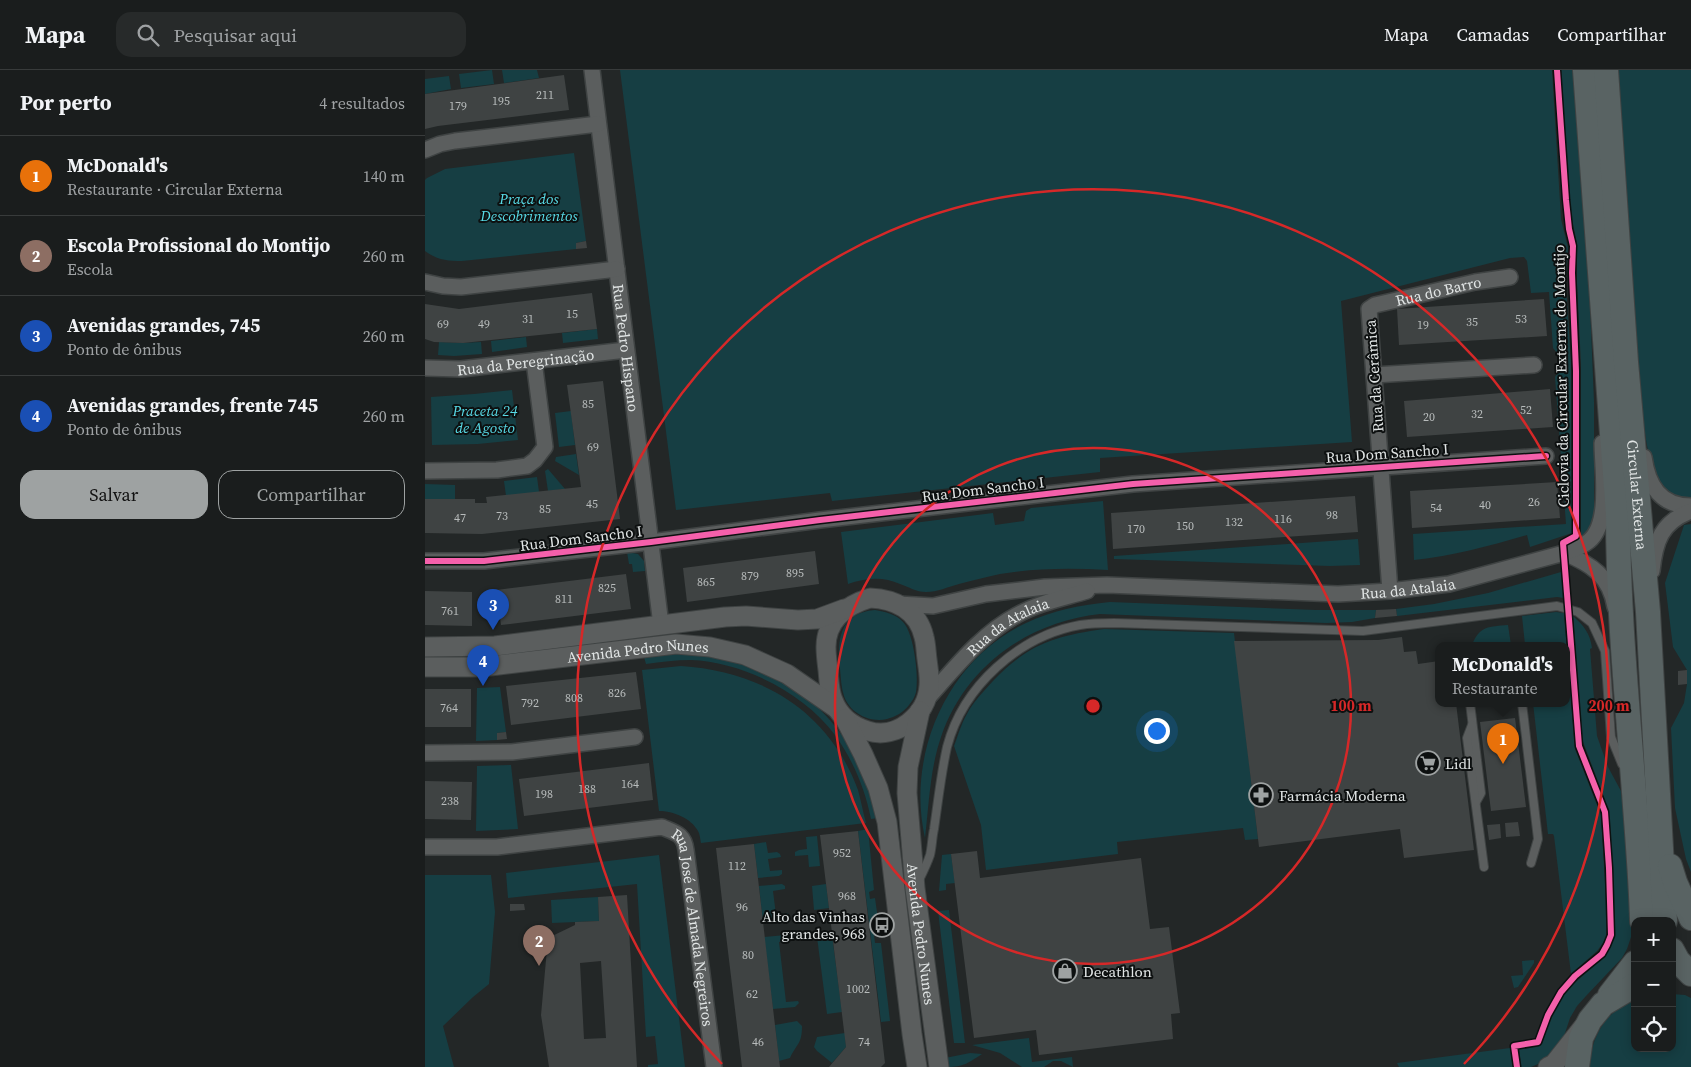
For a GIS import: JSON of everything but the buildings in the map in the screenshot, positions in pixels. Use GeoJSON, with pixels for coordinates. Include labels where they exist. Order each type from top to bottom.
{"type":"FeatureCollection","features":[{"type":"Feature","properties":{"kind":"main road","name":"Circular Externa"},"geometry":{"type":"LineString","coordinates":[[1585,70],[1616,357],[1648,612],[1665,917]]}},
{"type":"Feature","properties":{"kind":"main road","name":"Circular Externa"},"geometry":{"type":"LineString","coordinates":[[1606,70],[1616,357],[1618,546],[1642,917]]}},
{"type":"Feature","properties":{"kind":"main road"},"geometry":{"type":"LineString","coordinates":[[1660,832],[1675,882],[1691,918]]}},
{"type":"Feature","properties":{"kind":"main road"},"geometry":{"type":"LineString","coordinates":[[1676,958],[1691,974]]}},
{"type":"Feature","properties":{"kind":"main road"},"geometry":{"type":"LineString","coordinates":[[1577,1067],[1581,1038],[1596,1012],[1631,967]]}},
{"type":"Feature","properties":{"kind":"main road"},"geometry":{"type":"LineString","coordinates":[[1676,982],[1691,986]]}},
{"type":"Feature","properties":{"kind":"main road"},"geometry":{"type":"LineString","coordinates":[[1596,1012],[1631,988]]}},
{"type":"Feature","properties":{"kind":"street","name":"Rua Pedro Hispano"},"geometry":{"type":"LineString","coordinates":[[592,70],[661,625]]}},
{"type":"Feature","properties":{"kind":"street"},"geometry":{"type":"LineString","coordinates":[[425,150],[455,141],[599,124]]}},
{"type":"Feature","properties":{"kind":"street"},"geometry":{"type":"LineString","coordinates":[[425,282],[461,287],[617,269]]}},
{"type":"Feature","properties":{"kind":"street","name":"Rua do Barro"},"geometry":{"type":"LineString","coordinates":[[1369,309],[1375,305],[1457,286],[1497,278],[1510,278]]}},
{"type":"Feature","properties":{"kind":"street","name":"Rua da Cerâmica"},"geometry":{"type":"LineString","coordinates":[[1369,309],[1390,591]]}},
{"type":"Feature","properties":{"kind":"street","name":"Rua da Peregrinação"},"geometry":{"type":"LineString","coordinates":[[425,368],[461,369],[626,350]]}},
{"type":"Feature","properties":{"kind":"street"},"geometry":{"type":"LineString","coordinates":[[1616,357],[1636,387],[1648,478],[1654,488],[1669,502],[1691,506]]}},
{"type":"Feature","properties":{"kind":"street","name":"Circular Externa"},"geometry":{"type":"LineString","coordinates":[[1564,553],[1590,540],[1597,531],[1602,517],[1601,378],[1616,357]]}},
{"type":"Feature","properties":{"kind":"street"},"geometry":{"type":"LineString","coordinates":[[425,471],[497,470],[527,466],[535,460],[545,447],[534,361]]}},
{"type":"Feature","properties":{"kind":"street"},"geometry":{"type":"LineString","coordinates":[[1374,375],[1534,365]]}},
{"type":"Feature","properties":{"kind":"street","name":"Rua Dom Sancho I"},"geometry":{"type":"LineString","coordinates":[[425,562],[484,562],[1111,486],[1546,456]]}},
{"type":"Feature","properties":{"kind":"street"},"geometry":{"type":"LineString","coordinates":[[1648,612],[1653,561],[1658,539],[1668,525],[1681,515],[1691,511]]}},
{"type":"Feature","properties":{"kind":"street"},"geometry":{"type":"LineString","coordinates":[[1564,553],[1585,562],[1601,574],[1614,600],[1626,670]]}},
{"type":"Feature","properties":{"kind":"street","name":"Rua da Atalaia"},"geometry":{"type":"LineString","coordinates":[[898,604],[933,606],[986,594],[1045,587],[1107,585],[1338,594],[1390,591],[1449,584],[1564,553]]}},
{"type":"Feature","properties":{"kind":"street","name":"Rua da Atalaia"},"geometry":{"type":"LineString","coordinates":[[924,705],[963,659],[995,629],[1017,614],[1042,604],[1107,585]]}},
{"type":"Feature","properties":{"kind":"street"},"geometry":{"type":"LineString","coordinates":[[870,598],[885,599],[898,604],[910,612],[919,623],[924,636],[930,685],[924,705],[911,722],[898,729],[885,732],[870,732],[857,727],[841,714],[831,695],[825,646],[828,632],[844,609],[857,602],[870,598]]}},
{"type":"Feature","properties":{"kind":"street","name":"Avenida Pedro Nunes"},"geometry":{"type":"LineString","coordinates":[[425,647],[495,646],[725,617],[817,619],[844,609]]}},
{"type":"Feature","properties":{"kind":"street","name":"Avenida Pedro Nunes"},"geometry":{"type":"LineString","coordinates":[[425,667],[482,667],[676,644],[710,646],[745,655],[787,674],[841,714],[863,754],[878,788],[887,822],[917,1067]]}},
{"type":"Feature","properties":{"kind":"street","name":"Avenida Pedro Nunes"},"geometry":{"type":"LineString","coordinates":[[924,705],[908,767],[907,793],[915,888],[939,1067]]}},
{"type":"Feature","properties":{"kind":"street"},"geometry":{"type":"LineString","coordinates":[[425,753],[512,752],[635,737]]}},
{"type":"Feature","properties":{"kind":"street","name":"Rua José de Almada Negreiros"},"geometry":{"type":"LineString","coordinates":[[425,847],[497,847],[662,828],[679,834],[686,850],[714,1067]]}},
{"type":"Feature","properties":{"kind":"street"},"geometry":{"type":"LineString","coordinates":[[1548,1067],[1554,1064],[1596,1012]]}},
{"type":"Feature","properties":{"kind":"lane"},"geometry":{"type":"LineString","coordinates":[[915,888],[930,856],[943,765],[948,744],[965,704],[992,671],[1008,657],[1050,634],[1079,625],[1114,623],[1363,631],[1557,606],[1578,612],[1592,623],[1605,651],[1611,737],[1634,793]]}},
{"type":"Feature","properties":{"kind":"lane"},"geometry":{"type":"LineString","coordinates":[[1470,707],[1481,792],[1476,802],[1484,867]]}},
{"type":"Feature","properties":{"kind":"lane"},"geometry":{"type":"LineString","coordinates":[[1522,707],[1538,839],[1531,863]]}},
{"type":"Feature","properties":{"kind":"green space"},"geometry":{"type":"Polygon","coordinates":[[[492,70],[494,84],[461,88],[459,74],[492,70]]]}},
{"type":"Feature","properties":{"kind":"green space"},"geometry":{"type":"Polygon","coordinates":[[[502,70],[537,70],[539,78],[504,83],[502,70]]]}},
{"type":"Feature","properties":{"kind":"green space"},"geometry":{"type":"Polygon","coordinates":[[[620,70],[1552,70],[1561,219],[1568,248],[1566,284],[1571,363],[1572,533],[1530,547],[1527,535],[1485,547],[1414,560],[1413,534],[1566,524],[1555,377],[1560,362],[1553,348],[1549,292],[1531,293],[1527,261],[1524,257],[1510,258],[1341,301],[1352,442],[1100,458],[1100,472],[832,501],[830,493],[676,510],[620,70]]]}},
{"type":"Feature","properties":{"kind":"green space"},"geometry":{"type":"Polygon","coordinates":[[[1561,70],[1573,70],[1589,281],[1594,402],[1594,514],[1588,531],[1581,537],[1581,364],[1577,243],[1570,211],[1561,70]]]}},
{"type":"Feature","properties":{"kind":"green space"},"geometry":{"type":"Polygon","coordinates":[[[1617,70],[1691,70],[1691,501],[1682,501],[1657,486],[1648,450],[1640,395],[1617,70]]]}},
{"type":"Feature","properties":{"kind":"green space"},"geometry":{"type":"Polygon","coordinates":[[[449,76],[451,89],[425,94],[425,79],[449,76]]]}},
{"type":"Feature","properties":{"kind":"green space","name":"Praça dos Descobrimentos"},"geometry":{"type":"Polygon","coordinates":[[[574,153],[586,241],[576,243],[576,249],[462,261],[442,259],[425,251],[425,180],[427,178],[445,169],[574,153]]]}},
{"type":"Feature","properties":{"kind":"green space"},"geometry":{"type":"Polygon","coordinates":[[[597,329],[598,339],[563,343],[562,333],[597,329]]]}},
{"type":"Feature","properties":{"kind":"green space"},"geometry":{"type":"Polygon","coordinates":[[[526,337],[527,347],[492,352],[491,341],[526,337]]]}},
{"type":"Feature","properties":{"kind":"green space"},"geometry":{"type":"Polygon","coordinates":[[[439,342],[481,342],[482,354],[438,355],[439,342]]]}},
{"type":"Feature","properties":{"kind":"green space","name":"Praceta 24 de Agosto"},"geometry":{"type":"Polygon","coordinates":[[[512,390],[518,440],[478,444],[432,445],[431,397],[512,390]]]}},
{"type":"Feature","properties":{"kind":"green space"},"geometry":{"type":"Polygon","coordinates":[[[571,411],[575,445],[559,447],[555,413],[571,411]]]}},
{"type":"Feature","properties":{"kind":"green space"},"geometry":{"type":"Polygon","coordinates":[[[576,454],[579,475],[555,461],[556,457],[576,454]]]}},
{"type":"Feature","properties":{"kind":"green space"},"geometry":{"type":"Polygon","coordinates":[[[548,469],[565,489],[548,491],[545,471],[548,469]]]}},
{"type":"Feature","properties":{"kind":"green space"},"geometry":{"type":"Polygon","coordinates":[[[537,477],[539,492],[506,496],[504,481],[537,477]]]}},
{"type":"Feature","properties":{"kind":"green space"},"geometry":{"type":"Polygon","coordinates":[[[425,484],[455,485],[455,499],[425,499],[425,484]]]}},
{"type":"Feature","properties":{"kind":"green space"},"geometry":{"type":"Polygon","coordinates":[[[1103,501],[1108,570],[1054,569],[1013,572],[930,592],[919,591],[894,581],[881,579],[867,579],[848,584],[841,532],[993,513],[995,525],[1024,521],[1026,511],[1031,508],[1103,501]]]}},
{"type":"Feature","properties":{"kind":"green space"},"geometry":{"type":"Polygon","coordinates":[[[1691,524],[1691,872],[1686,859],[1675,808],[1671,728],[1684,703],[1687,670],[1673,647],[1665,583],[1684,525],[1691,524]]]}},
{"type":"Feature","properties":{"kind":"green space"},"geometry":{"type":"Polygon","coordinates":[[[1358,539],[1360,565],[1330,566],[1114,559],[1114,556],[1358,539]]]}},
{"type":"Feature","properties":{"kind":"green space"},"geometry":{"type":"Polygon","coordinates":[[[627,552],[638,554],[644,561],[645,571],[633,572],[632,564],[629,564],[627,552]]]}},
{"type":"Feature","properties":{"kind":"green space"},"geometry":{"type":"Polygon","coordinates":[[[1561,572],[1564,598],[1557,597],[1397,616],[1396,609],[1434,604],[1488,593],[1561,572]]]}},
{"type":"Feature","properties":{"kind":"green space"},"geometry":{"type":"Polygon","coordinates":[[[1110,602],[1316,610],[1376,610],[1375,618],[1352,622],[1326,623],[1100,614],[1073,619],[1048,627],[1024,638],[983,669],[966,689],[952,712],[941,737],[934,762],[925,838],[921,806],[922,775],[928,743],[939,713],[954,685],[974,661],[998,639],[1026,623],[1067,609],[1110,602]]]}},
{"type":"Feature","properties":{"kind":"green space"},"geometry":{"type":"Polygon","coordinates":[[[875,610],[897,617],[907,628],[913,645],[917,676],[916,694],[907,708],[893,717],[880,720],[867,718],[855,712],[847,702],[842,689],[839,658],[840,638],[847,622],[863,612],[875,610]]]}},
{"type":"Feature","properties":{"kind":"green space"},"geometry":{"type":"Polygon","coordinates":[[[1556,612],[1564,613],[1567,642],[1525,642],[1522,616],[1556,612]]]}},
{"type":"Feature","properties":{"kind":"green space"},"geometry":{"type":"Polygon","coordinates":[[[1573,616],[1586,630],[1590,638],[1597,736],[1608,767],[1621,791],[1627,846],[1631,937],[1622,958],[1577,1006],[1570,1018],[1562,1042],[1545,1061],[1531,1067],[1521,1067],[1519,1047],[1542,1044],[1553,1010],[1570,987],[1606,955],[1615,929],[1609,811],[1582,739],[1573,616]]]}},
{"type":"Feature","properties":{"kind":"green space"},"geometry":{"type":"Polygon","coordinates":[[[1508,625],[1511,642],[1473,642],[1482,630],[1508,625]]]}},
{"type":"Feature","properties":{"kind":"green space"},"geometry":{"type":"Polygon","coordinates":[[[1104,629],[1234,633],[1258,839],[1245,840],[1243,828],[1117,842],[1118,854],[986,870],[981,825],[954,746],[961,726],[975,701],[1018,658],[1043,644],[1057,639],[1104,629]]]}},
{"type":"Feature","properties":{"kind":"green space"},"geometry":{"type":"Polygon","coordinates":[[[679,653],[719,657],[755,667],[776,677],[813,703],[843,736],[855,756],[868,782],[878,818],[871,819],[857,775],[835,735],[807,706],[771,682],[731,667],[691,660],[646,664],[644,657],[679,653]]]}},
{"type":"Feature","properties":{"kind":"green space"},"geometry":{"type":"Polygon","coordinates":[[[681,666],[738,676],[765,687],[789,700],[810,717],[829,738],[845,762],[858,790],[866,823],[701,843],[699,832],[691,822],[676,814],[659,811],[642,670],[681,666]]]}},
{"type":"Feature","properties":{"kind":"green space"},"geometry":{"type":"Polygon","coordinates":[[[500,687],[506,732],[497,733],[497,740],[476,741],[477,688],[500,687]]]}},
{"type":"Feature","properties":{"kind":"green space"},"geometry":{"type":"Polygon","coordinates":[[[1570,687],[1575,749],[1601,815],[1607,918],[1606,937],[1603,943],[1597,951],[1571,974],[1554,836],[1553,834],[1548,834],[1533,707],[1570,707],[1570,687]]]}},
{"type":"Feature","properties":{"kind":"green space"},"geometry":{"type":"Polygon","coordinates":[[[511,765],[518,829],[476,831],[477,766],[511,765]]]}},
{"type":"Feature","properties":{"kind":"green space"},"geometry":{"type":"Polygon","coordinates":[[[868,829],[874,890],[869,892],[870,899],[875,898],[880,934],[874,935],[875,943],[881,943],[890,1021],[881,1022],[858,831],[868,829]]]}},
{"type":"Feature","properties":{"kind":"green space"},"geometry":{"type":"Polygon","coordinates":[[[817,836],[820,866],[809,867],[808,855],[795,856],[795,852],[807,849],[806,837],[817,836]]]}},
{"type":"Feature","properties":{"kind":"green space"},"geometry":{"type":"Polygon","coordinates":[[[766,842],[768,853],[777,852],[781,857],[768,859],[770,871],[782,870],[782,874],[758,878],[754,844],[766,842]]]}},
{"type":"Feature","properties":{"kind":"green space"},"geometry":{"type":"Polygon","coordinates":[[[951,854],[955,883],[946,884],[946,890],[939,891],[942,855],[951,854]]]}},
{"type":"Feature","properties":{"kind":"green space"},"geometry":{"type":"Polygon","coordinates":[[[659,855],[685,1067],[648,1067],[648,1065],[658,1064],[655,1036],[646,1037],[637,884],[508,898],[506,873],[659,855]]]}},
{"type":"Feature","properties":{"kind":"green space"},"geometry":{"type":"Polygon","coordinates":[[[425,875],[491,875],[495,912],[489,984],[443,1026],[454,1067],[425,1067],[425,875]]]}},
{"type":"Feature","properties":{"kind":"green space"},"geometry":{"type":"Polygon","coordinates":[[[782,884],[785,886],[785,889],[773,891],[776,915],[788,913],[788,916],[786,919],[763,923],[759,886],[782,884]]]}},
{"type":"Feature","properties":{"kind":"green space"},"geometry":{"type":"Polygon","coordinates":[[[826,884],[829,908],[814,910],[812,886],[826,884]]]}},
{"type":"Feature","properties":{"kind":"green space"},"geometry":{"type":"Polygon","coordinates":[[[598,897],[599,921],[552,923],[551,900],[598,897]]]}},
{"type":"Feature","properties":{"kind":"green space"},"geometry":{"type":"Polygon","coordinates":[[[949,910],[965,1043],[954,1043],[938,911],[949,910]]]}},
{"type":"Feature","properties":{"kind":"green space"},"geometry":{"type":"Polygon","coordinates":[[[786,935],[791,940],[779,942],[786,1002],[798,1001],[799,1003],[795,1007],[773,1009],[764,937],[786,935]]]}},
{"type":"Feature","properties":{"kind":"green space"},"geometry":{"type":"Polygon","coordinates":[[[832,935],[842,1012],[827,1014],[817,937],[832,935]]]}},
{"type":"Feature","properties":{"kind":"green space"},"geometry":{"type":"Polygon","coordinates":[[[1534,960],[1534,963],[1518,987],[1514,988],[1511,976],[1523,975],[1522,961],[1534,960]]]}},
{"type":"Feature","properties":{"kind":"green space"},"geometry":{"type":"Polygon","coordinates":[[[1676,994],[1691,998],[1691,1067],[1590,1067],[1593,1044],[1596,1037],[1609,1017],[1631,1000],[1631,1052],[1676,1052],[1676,994]]]}},
{"type":"Feature","properties":{"kind":"green space"},"geometry":{"type":"Polygon","coordinates":[[[797,1021],[802,1026],[800,1040],[790,1058],[779,1061],[775,1025],[797,1021]]]}},
{"type":"Feature","properties":{"kind":"green space"},"geometry":{"type":"Polygon","coordinates":[[[845,1033],[846,1047],[832,1063],[814,1047],[817,1037],[845,1033]]]}},
{"type":"Feature","properties":{"kind":"green space"},"geometry":{"type":"Polygon","coordinates":[[[1029,1038],[1032,1062],[1072,1057],[1073,1067],[1061,1061],[1053,1061],[1044,1067],[1022,1067],[1000,1053],[972,1045],[1029,1038]]]}},
{"type":"Feature","properties":{"kind":"green space"},"geometry":{"type":"Polygon","coordinates":[[[1510,1048],[1513,1067],[1399,1067],[1397,1063],[1510,1048]]]}},
{"type":"Feature","properties":{"kind":"green space"},"geometry":{"type":"Polygon","coordinates":[[[970,1053],[982,1054],[966,1064],[947,1067],[945,1058],[970,1053]]]}},
{"type":"Feature","properties":{"kind":"cycle path","name":"Ciclovia da Circular Externa do Montijo"},"geometry":{"type":"LineString","coordinates":[[1517,1067],[1514,1046],[1538,1042],[1548,1015],[1561,992],[1575,976],[1602,954],[1611,935],[1605,812],[1579,746],[1563,543],[1576,536],[1576,371],[1572,273],[1573,246],[1566,200],[1557,70]]}},
{"type":"Feature","properties":{"kind":"cycle path","name":"Ciclovia da Circular Externa do Montijo"},"geometry":{"type":"LineString","coordinates":[[425,561],[484,561],[1133,484],[1546,456]]}},
{"type":"Feature","properties":{"kind":"place","name":"Avenidas grandes, 745"},"geometry":{"type":"Point","coordinates":[493,630]}},
{"type":"Feature","properties":{"kind":"place","name":"Avenidas grandes, frente 745"},"geometry":{"type":"Point","coordinates":[483,686]}},
{"type":"Feature","properties":{"kind":"place","name":"Lidl"},"geometry":{"type":"Point","coordinates":[1428,763]}},
{"type":"Feature","properties":{"kind":"place","name":"McDonald's"},"geometry":{"type":"Point","coordinates":[1503,764]}},
{"type":"Feature","properties":{"kind":"place","name":"Farmácia Moderna"},"geometry":{"type":"Point","coordinates":[1261,795]}},
{"type":"Feature","properties":{"kind":"place","name":"Alto das Vinhas grandes, 968"},"geometry":{"type":"Point","coordinates":[882,925]}},
{"type":"Feature","properties":{"kind":"place","name":"Escola Profissional do Montijo"},"geometry":{"type":"Point","coordinates":[539,966]}},
{"type":"Feature","properties":{"kind":"place","name":"Decathlon"},"geometry":{"type":"Point","coordinates":[1065,971]}}]}
